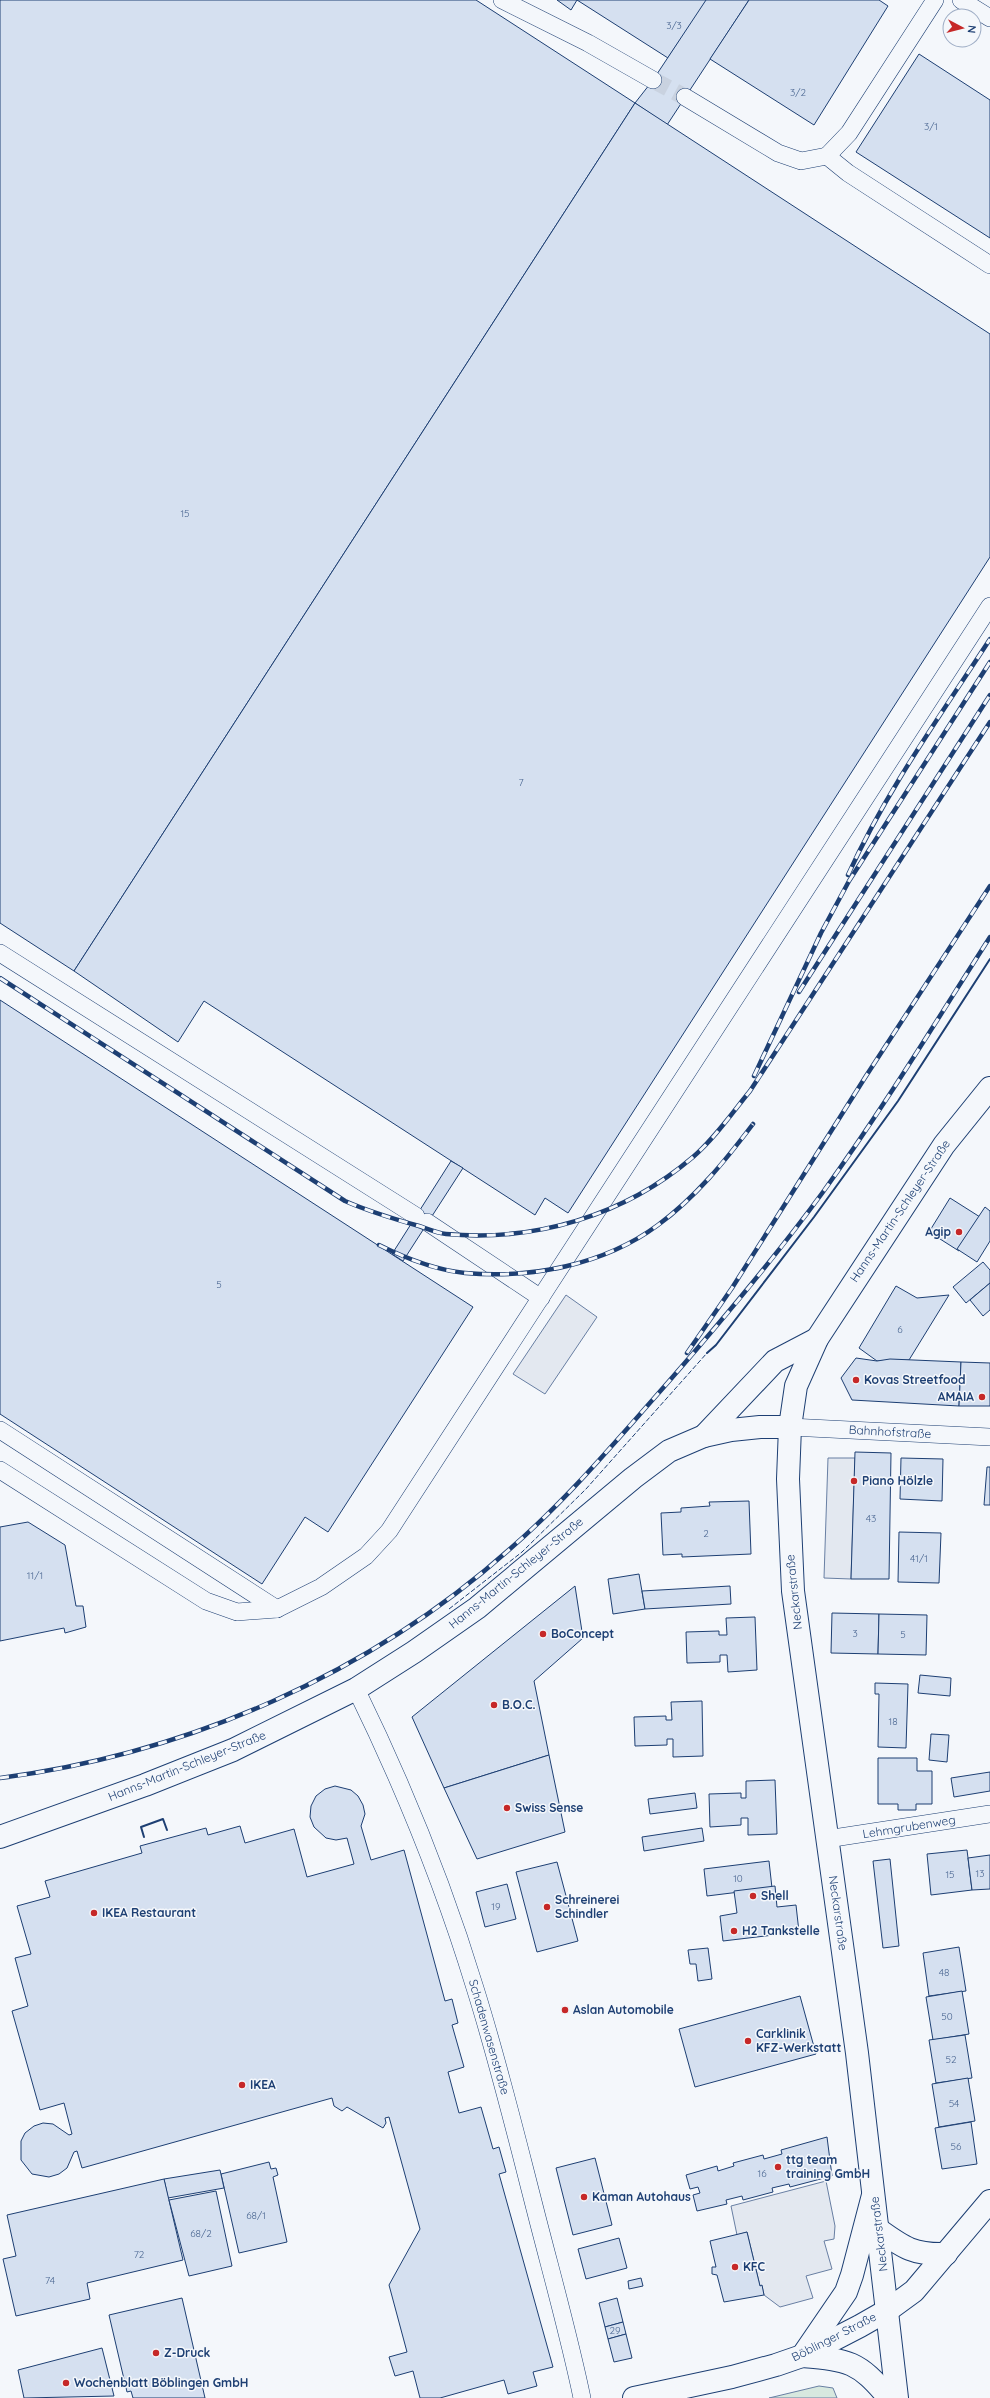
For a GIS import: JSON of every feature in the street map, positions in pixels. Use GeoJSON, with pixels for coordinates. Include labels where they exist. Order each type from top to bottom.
{"type":"FeatureCollection","features":[{"type":"Feature","properties":{"kind":"main road","name":"Hanns-Martin-Schleyer-Straße"},"geometry":{"type":"LineString","coordinates":[[0,1837],[58,1817],[233,1750],[356,1689],[414,1652],[477,1608],[627,1482],[669,1451],[704,1436],[747,1428],[790,1427],[796,1386],[817,1339],[944,1145],[990,1088]]}},
{"type":"Feature","properties":{"kind":"main road","name":"Hanns-Martin-Schleyer-Straße"},"geometry":{"type":"LineString","coordinates":[[704,1436],[775,1361],[817,1339]]}},
{"type":"Feature","properties":{"kind":"main road","name":"Neckarstraße"},"geometry":{"type":"LineString","coordinates":[[790,1427],[788,1479],[793,1591],[874,2190],[898,2398]]}},
{"type":"Feature","properties":{"kind":"main road","name":"Hanns-Martin-Schleyer-Straße"},"geometry":{"type":"LineString","coordinates":[[0,1854],[28,1839],[58,1817]]}},
{"type":"Feature","properties":{"kind":"main road"},"geometry":{"type":"LineString","coordinates":[[802,2356],[846,2292],[852,2275],[874,2190]]}},
{"type":"Feature","properties":{"kind":"main road","name":"Böblinger Straße"},"geometry":{"type":"LineString","coordinates":[[634,2398],[732,2377],[802,2356],[888,2310],[914,2291],[990,2201]]}},
{"type":"Feature","properties":{"kind":"main road"},"geometry":{"type":"LineString","coordinates":[[879,2230],[909,2250],[926,2255],[946,2254]]}},
{"type":"Feature","properties":{"kind":"main road"},"geometry":{"type":"LineString","coordinates":[[802,2356],[828,2358],[859,2367],[873,2379],[889,2398]]}},
{"type":"Feature","properties":{"kind":"street"},"geometry":{"type":"LineString","coordinates":[[502,0],[588,43],[653,80]]}},
{"type":"Feature","properties":{"kind":"street"},"geometry":{"type":"LineString","coordinates":[[685,97],[778,153],[801,161],[827,156],[849,133],[935,0]]}},
{"type":"Feature","properties":{"kind":"street"},"geometry":{"type":"LineString","coordinates":[[961,0],[990,18]]}},
{"type":"Feature","properties":{"kind":"street"},"geometry":{"type":"LineString","coordinates":[[827,156],[848,173],[990,265]]}},
{"type":"Feature","properties":{"kind":"street"},"geometry":{"type":"LineString","coordinates":[[0,1470],[206,1601],[237,1612],[277,1609],[321,1587],[366,1556],[389,1531],[990,606]]}},
{"type":"Feature","properties":{"kind":"street"},"geometry":{"type":"LineString","coordinates":[[0,953],[422,1219],[541,1298]]}},
{"type":"Feature","properties":{"kind":"street","name":"Bahnhofstraße"},"geometry":{"type":"LineString","coordinates":[[790,1427],[990,1437]]}},
{"type":"Feature","properties":{"kind":"street"},"geometry":{"type":"LineString","coordinates":[[0,1430],[277,1609]]}},
{"type":"Feature","properties":{"kind":"street","name":"Schadenwasenstraße"},"geometry":{"type":"LineString","coordinates":[[356,1689],[378,1734],[408,1805],[438,1881],[475,1987],[504,2089],[582,2398]]}},
{"type":"Feature","properties":{"kind":"street","name":"Lehmgrubenweg"},"geometry":{"type":"LineString","coordinates":[[827,1839],[990,1814]]}},
{"type":"Feature","properties":{"kind":"shaded area"},"geometry":{"type":"Polygon","coordinates":[[[566,1295],[597,1317],[545,1394],[513,1374],[566,1295]]]}},
{"type":"Feature","properties":{"kind":"shaded area"},"geometry":{"type":"Polygon","coordinates":[[[828,1458],[855,1458],[851,1579],[824,1578],[828,1458]]]}},
{"type":"Feature","properties":{"kind":"shaded area"},"geometry":{"type":"Polygon","coordinates":[[[826,2181],[835,2226],[834,2239],[824,2241],[832,2269],[806,2276],[813,2298],[780,2307],[764,2295],[762,2286],[760,2286],[747,2232],[737,2235],[731,2206],[826,2181]]]}},
{"type":"Feature","properties":{"kind":"shaded area"},"geometry":{"type":"Polygon","coordinates":[[[819,2386],[833,2388],[837,2398],[769,2398],[819,2386]]]}},
{"type":"Feature","properties":{"kind":"building"},"geometry":{"type":"Polygon","coordinates":[[[0,0],[476,0],[635,103],[74,971],[0,923],[0,0]]]}},
{"type":"Feature","properties":{"kind":"building"},"geometry":{"type":"Polygon","coordinates":[[[557,0],[577,0],[571,10],[557,0]]]}},
{"type":"Feature","properties":{"kind":"building"},"geometry":{"type":"Polygon","coordinates":[[[577,0],[749,0],[710,59],[680,40],[668,58],[577,0]]]}},
{"type":"Feature","properties":{"kind":"building"},"geometry":{"type":"Polygon","coordinates":[[[706,0],[749,0],[667,125],[635,103],[653,80],[706,0]]]}},
{"type":"Feature","properties":{"kind":"building"},"geometry":{"type":"Polygon","coordinates":[[[749,0],[879,0],[888,6],[814,125],[710,59],[749,0]]]}},
{"type":"Feature","properties":{"kind":"building"},"geometry":{"type":"Polygon","coordinates":[[[919,54],[990,100],[990,238],[856,152],[919,54]]]}},
{"type":"Feature","properties":{"kind":"building"},"geometry":{"type":"Polygon","coordinates":[[[635,103],[990,334],[990,557],[568,1213],[545,1198],[535,1215],[204,1001],[178,1042],[74,971],[635,103]]]}},
{"type":"Feature","properties":{"kind":"building"},"geometry":{"type":"Polygon","coordinates":[[[0,1000],[473,1307],[328,1532],[305,1517],[262,1584],[0,1414],[0,1000]]]}},
{"type":"Feature","properties":{"kind":"building"},"geometry":{"type":"Polygon","coordinates":[[[451,1161],[463,1168],[403,1261],[392,1254],[451,1161]]]}},
{"type":"Feature","properties":{"kind":"building"},"geometry":{"type":"Polygon","coordinates":[[[950,1198],[980,1217],[959,1251],[929,1232],[950,1198]]]}},
{"type":"Feature","properties":{"kind":"building"},"geometry":{"type":"Polygon","coordinates":[[[985,1207],[990,1211],[990,1241],[977,1262],[957,1249],[985,1207]]]}},
{"type":"Feature","properties":{"kind":"building"},"geometry":{"type":"Polygon","coordinates":[[[983,1262],[990,1270],[990,1283],[966,1303],[953,1287],[983,1262]]]}},
{"type":"Feature","properties":{"kind":"building"},"geometry":{"type":"Polygon","coordinates":[[[990,1283],[990,1310],[983,1316],[970,1300],[990,1283]]]}},
{"type":"Feature","properties":{"kind":"building"},"geometry":{"type":"Polygon","coordinates":[[[896,1286],[917,1298],[949,1295],[909,1360],[877,1361],[859,1348],[896,1286]]]}},
{"type":"Feature","properties":{"kind":"building"},"geometry":{"type":"Polygon","coordinates":[[[856,1358],[877,1361],[890,1359],[961,1362],[959,1406],[852,1400],[841,1378],[856,1358]]]}},
{"type":"Feature","properties":{"kind":"building"},"geometry":{"type":"Polygon","coordinates":[[[961,1362],[990,1363],[990,1406],[959,1406],[961,1362]]]}},
{"type":"Feature","properties":{"kind":"building"},"geometry":{"type":"Polygon","coordinates":[[[855,1452],[891,1453],[889,1579],[851,1579],[855,1452]]]}},
{"type":"Feature","properties":{"kind":"building"},"geometry":{"type":"Polygon","coordinates":[[[901,1458],[943,1459],[942,1501],[900,1499],[901,1458]]]}},
{"type":"Feature","properties":{"kind":"building"},"geometry":{"type":"Polygon","coordinates":[[[987,1467],[990,1467],[990,1505],[984,1505],[987,1467]]]}},
{"type":"Feature","properties":{"kind":"building"},"geometry":{"type":"Polygon","coordinates":[[[749,1501],[751,1554],[682,1557],[682,1554],[663,1555],[661,1513],[681,1512],[681,1508],[710,1506],[709,1502],[749,1501]]]}},
{"type":"Feature","properties":{"kind":"building"},"geometry":{"type":"Polygon","coordinates":[[[28,1522],[65,1545],[76,1606],[83,1606],[86,1627],[65,1633],[64,1628],[0,1641],[0,1527],[28,1522]]]}},
{"type":"Feature","properties":{"kind":"building"},"geometry":{"type":"Polygon","coordinates":[[[899,1532],[941,1533],[939,1583],[898,1582],[899,1532]]]}},
{"type":"Feature","properties":{"kind":"building"},"geometry":{"type":"Polygon","coordinates":[[[639,1574],[645,1609],[613,1614],[608,1579],[639,1574]]]}},
{"type":"Feature","properties":{"kind":"building"},"geometry":{"type":"Polygon","coordinates":[[[575,1586],[583,1638],[534,1681],[549,1755],[444,1788],[412,1717],[575,1586]]]}},
{"type":"Feature","properties":{"kind":"building"},"geometry":{"type":"Polygon","coordinates":[[[730,1586],[731,1604],[645,1609],[642,1591],[730,1586]]]}},
{"type":"Feature","properties":{"kind":"building"},"geometry":{"type":"Polygon","coordinates":[[[832,1613],[879,1614],[878,1654],[831,1653],[832,1613]]]}},
{"type":"Feature","properties":{"kind":"building"},"geometry":{"type":"Polygon","coordinates":[[[879,1614],[927,1615],[926,1655],[878,1654],[879,1614]]]}},
{"type":"Feature","properties":{"kind":"building"},"geometry":{"type":"Polygon","coordinates":[[[755,1617],[757,1670],[728,1672],[727,1655],[720,1655],[720,1662],[687,1663],[686,1632],[719,1631],[719,1635],[727,1635],[726,1618],[755,1617]]]}},
{"type":"Feature","properties":{"kind":"building"},"geometry":{"type":"Polygon","coordinates":[[[920,1675],[951,1678],[950,1696],[918,1693],[920,1675]]]}},
{"type":"Feature","properties":{"kind":"building"},"geometry":{"type":"Polygon","coordinates":[[[875,1683],[908,1684],[906,1748],[878,1747],[879,1694],[875,1694],[875,1683]]]}},
{"type":"Feature","properties":{"kind":"building"},"geometry":{"type":"Polygon","coordinates":[[[702,1701],[703,1756],[673,1757],[673,1739],[667,1739],[667,1745],[635,1746],[634,1717],[666,1716],[666,1720],[672,1720],[671,1702],[702,1701]]]}},
{"type":"Feature","properties":{"kind":"building"},"geometry":{"type":"Polygon","coordinates":[[[931,1734],[949,1735],[947,1762],[929,1760],[931,1734]]]}},
{"type":"Feature","properties":{"kind":"building","name":"Swiss Sense"},"geometry":{"type":"Polygon","coordinates":[[[549,1755],[565,1832],[477,1859],[444,1788],[549,1755]]]}},
{"type":"Feature","properties":{"kind":"building"},"geometry":{"type":"Polygon","coordinates":[[[878,1758],[917,1758],[917,1771],[932,1771],[932,1804],[916,1804],[916,1810],[898,1810],[898,1804],[878,1804],[878,1758]]]}},
{"type":"Feature","properties":{"kind":"building"},"geometry":{"type":"Polygon","coordinates":[[[990,1772],[990,1791],[954,1797],[951,1778],[990,1772]]]}},
{"type":"Feature","properties":{"kind":"building"},"geometry":{"type":"Polygon","coordinates":[[[775,1780],[777,1834],[748,1835],[748,1818],[741,1818],[741,1825],[710,1827],[709,1794],[741,1793],[741,1798],[746,1798],[746,1781],[775,1780]]]}},
{"type":"Feature","properties":{"kind":"building","name":"IKEA"},"geometry":{"type":"Polygon","coordinates":[[[335,1786],[351,1790],[358,1796],[363,1805],[365,1814],[361,1826],[371,1860],[404,1850],[445,2001],[452,1999],[458,2023],[452,2025],[464,2067],[448,2072],[459,2113],[481,2107],[493,2149],[499,2147],[506,2172],[499,2174],[553,2367],[533,2372],[537,2386],[508,2394],[504,2380],[440,2398],[420,2398],[413,2371],[395,2376],[389,2357],[407,2352],[389,2285],[420,2229],[389,2117],[385,2118],[386,2123],[383,2128],[347,2107],[342,2111],[334,2106],[332,2098],[82,2168],[77,2151],[74,2152],[67,2168],[59,2174],[49,2177],[32,2174],[21,2160],[21,2141],[25,2133],[34,2126],[43,2123],[53,2124],[69,2135],[72,2134],[64,2103],[40,2110],[12,2011],[28,2006],[15,1958],[31,1954],[17,1906],[50,1897],[45,1881],[142,1853],[140,1846],[206,1828],[208,1835],[240,1826],[245,1843],[294,1829],[307,1877],[354,1864],[347,1838],[336,1840],[326,1838],[314,1827],[310,1817],[311,1806],[316,1796],[325,1789],[335,1786]]]}},
{"type":"Feature","properties":{"kind":"building"},"geometry":{"type":"Polygon","coordinates":[[[695,1793],[697,1808],[650,1814],[648,1799],[695,1793]]]}},
{"type":"Feature","properties":{"kind":"building"},"geometry":{"type":"Polygon","coordinates":[[[702,1828],[704,1841],[644,1851],[642,1837],[702,1828]]]}},
{"type":"Feature","properties":{"kind":"building"},"geometry":{"type":"Polygon","coordinates":[[[967,1850],[972,1890],[931,1895],[927,1854],[967,1850]]]}},
{"type":"Feature","properties":{"kind":"building"},"geometry":{"type":"Polygon","coordinates":[[[990,1855],[990,1889],[972,1890],[968,1858],[990,1855]]]}},
{"type":"Feature","properties":{"kind":"building"},"geometry":{"type":"Polygon","coordinates":[[[890,1859],[899,1946],[883,1948],[873,1861],[890,1859]]]}},
{"type":"Feature","properties":{"kind":"building"},"geometry":{"type":"Polygon","coordinates":[[[769,1861],[772,1888],[707,1896],[704,1869],[769,1861]]]}},
{"type":"Feature","properties":{"kind":"building","name":"Schreinerei Schindler"},"geometry":{"type":"Polygon","coordinates":[[[557,1862],[578,1941],[537,1952],[516,1872],[557,1862]]]}},
{"type":"Feature","properties":{"kind":"building"},"geometry":{"type":"Polygon","coordinates":[[[507,1884],[516,1919],[485,1927],[476,1892],[507,1884]]]}},
{"type":"Feature","properties":{"kind":"building"},"geometry":{"type":"Polygon","coordinates":[[[775,1886],[777,1907],[796,1905],[799,1932],[723,1941],[720,1916],[737,1913],[734,1891],[775,1886]]]}},
{"type":"Feature","properties":{"kind":"building"},"geometry":{"type":"Polygon","coordinates":[[[959,1947],[966,1991],[929,1996],[923,1953],[959,1947]]]}},
{"type":"Feature","properties":{"kind":"building"},"geometry":{"type":"Polygon","coordinates":[[[708,1948],[712,1979],[698,1981],[696,1964],[690,1964],[688,1950],[708,1948]]]}},
{"type":"Feature","properties":{"kind":"building"},"geometry":{"type":"Polygon","coordinates":[[[962,1991],[969,2034],[933,2040],[926,1997],[962,1991]]]}},
{"type":"Feature","properties":{"kind":"building","name":"Carklinik KFZ-Werkstatt"},"geometry":{"type":"Polygon","coordinates":[[[800,1996],[816,2054],[695,2087],[679,2029],[800,1996]]]}},
{"type":"Feature","properties":{"kind":"building"},"geometry":{"type":"Polygon","coordinates":[[[965,2035],[972,2078],[936,2083],[929,2040],[965,2035]]]}},
{"type":"Feature","properties":{"kind":"building"},"geometry":{"type":"Polygon","coordinates":[[[968,2078],[975,2121],[939,2127],[932,2084],[968,2078]]]}},
{"type":"Feature","properties":{"kind":"building"},"geometry":{"type":"Polygon","coordinates":[[[971,2122],[977,2164],[942,2169],[935,2128],[971,2122]]]}},
{"type":"Feature","properties":{"kind":"building"},"geometry":{"type":"Polygon","coordinates":[[[827,2137],[832,2176],[790,2187],[789,2184],[772,2188],[773,2192],[743,2200],[742,2196],[726,2200],[727,2204],[697,2211],[693,2195],[700,2193],[698,2187],[690,2189],[686,2175],[717,2166],[718,2171],[734,2166],[733,2163],[763,2155],[764,2159],[782,2154],[781,2150],[827,2137]]]}},
{"type":"Feature","properties":{"kind":"building","name":"Kaman Autohaus"},"geometry":{"type":"Polygon","coordinates":[[[595,2158],[612,2225],[573,2235],[556,2168],[595,2158]]]}},
{"type":"Feature","properties":{"kind":"building"},"geometry":{"type":"Polygon","coordinates":[[[269,2162],[271,2169],[276,2168],[278,2175],[273,2177],[287,2242],[239,2253],[221,2174],[269,2162]]]}},
{"type":"Feature","properties":{"kind":"building"},"geometry":{"type":"Polygon","coordinates":[[[220,2170],[224,2188],[168,2198],[164,2179],[220,2170]]]}},
{"type":"Feature","properties":{"kind":"building"},"geometry":{"type":"Polygon","coordinates":[[[164,2179],[183,2260],[87,2283],[90,2299],[16,2316],[3,2259],[16,2256],[7,2215],[164,2179]]]}},
{"type":"Feature","properties":{"kind":"building"},"geometry":{"type":"Polygon","coordinates":[[[216,2191],[232,2266],[189,2276],[169,2200],[216,2191]]]}},
{"type":"Feature","properties":{"kind":"building","name":"KFC"},"geometry":{"type":"Polygon","coordinates":[[[747,2232],[760,2286],[762,2285],[764,2295],[724,2302],[717,2275],[712,2274],[712,2267],[716,2267],[710,2241],[747,2232]]]}},
{"type":"Feature","properties":{"kind":"building"},"geometry":{"type":"Polygon","coordinates":[[[619,2238],[627,2268],[586,2279],[578,2249],[619,2238]]]}},
{"type":"Feature","properties":{"kind":"building"},"geometry":{"type":"Polygon","coordinates":[[[641,2278],[643,2286],[629,2289],[628,2281],[641,2278]]]}},
{"type":"Feature","properties":{"kind":"building","name":"Z-Druck"},"geometry":{"type":"Polygon","coordinates":[[[182,2298],[205,2398],[133,2398],[131,2391],[127,2392],[109,2315],[182,2298]]]}},
{"type":"Feature","properties":{"kind":"building"},"geometry":{"type":"Polygon","coordinates":[[[617,2298],[623,2322],[605,2327],[599,2303],[617,2298]]]}},
{"type":"Feature","properties":{"kind":"building"},"geometry":{"type":"Polygon","coordinates":[[[623,2322],[626,2334],[608,2339],[605,2327],[623,2322]]]}},
{"type":"Feature","properties":{"kind":"building"},"geometry":{"type":"Polygon","coordinates":[[[626,2334],[632,2358],[614,2362],[608,2339],[626,2334]]]}},
{"type":"Feature","properties":{"kind":"building","name":"Wochenblatt Böblingen GmbH"},"geometry":{"type":"Polygon","coordinates":[[[102,2348],[114,2396],[24,2398],[18,2370],[102,2348]]]}},
{"type":"Feature","properties":{"kind":"tunnel"},"geometry":{"type":"LineString","coordinates":[[653,80],[685,97]]}},
{"type":"Feature","properties":{"kind":"railway"},"geometry":{"type":"LineString","coordinates":[[848,875],[879,814],[914,754],[990,639]]}},
{"type":"Feature","properties":{"kind":"railway"},"geometry":{"type":"LineString","coordinates":[[754,1076],[821,933],[849,881],[990,662]]}},
{"type":"Feature","properties":{"kind":"railway"},"geometry":{"type":"LineString","coordinates":[[799,992],[990,695]]}},
{"type":"Feature","properties":{"kind":"railway"},"geometry":{"type":"LineString","coordinates":[[0,978],[345,1201],[354,1205],[391,1218],[446,1234],[512,1234],[545,1229],[577,1221],[638,1195],[666,1178],[693,1157],[709,1142],[750,1091],[990,722]]}},
{"type":"Feature","properties":{"kind":"railway"},"geometry":{"type":"LineString","coordinates":[[687,1353],[732,1288],[866,1076],[990,886]]}},
{"type":"Feature","properties":{"kind":"railway"},"geometry":{"type":"LineString","coordinates":[[0,1778],[70,1766],[139,1750],[207,1728],[273,1701],[337,1670],[398,1634],[456,1593],[511,1548],[568,1494],[656,1396],[742,1296],[783,1245],[823,1192],[866,1130],[990,937]]}},
{"type":"Feature","properties":{"kind":"railway"},"geometry":{"type":"LineString","coordinates":[[379,1245],[420,1263],[465,1273],[515,1274],[541,1271],[591,1259],[637,1239],[672,1214],[709,1178],[753,1124]]}},
{"type":"Feature","properties":{"kind":"fence"},"geometry":{"type":"LineString","coordinates":[[449,1609],[522,1552],[586,1489],[707,1353]]}},
{"type":"Feature","properties":{"kind":"wall"},"geometry":{"type":"LineString","coordinates":[[707,1353],[716,1345],[814,1217],[898,1101],[990,959]]}},
{"type":"Feature","properties":{"kind":"wall"},"geometry":{"type":"LineString","coordinates":[[144,1837],[141,1827],[163,1819],[167,1830]]}},
{"type":"Feature","properties":{"kind":"place","name":"Agip"},"geometry":{"type":"Point","coordinates":[959,1232]}},
{"type":"Feature","properties":{"kind":"place","name":"Kovas Streetfood"},"geometry":{"type":"Point","coordinates":[856,1380]}},
{"type":"Feature","properties":{"kind":"place","name":"AMAIA"},"geometry":{"type":"Point","coordinates":[982,1397]}},
{"type":"Feature","properties":{"kind":"place","name":"Piano Hölzle"},"geometry":{"type":"Point","coordinates":[854,1481]}},
{"type":"Feature","properties":{"kind":"place","name":"BoConcept"},"geometry":{"type":"Point","coordinates":[543,1634]}},
{"type":"Feature","properties":{"kind":"place","name":"B.O.C."},"geometry":{"type":"Point","coordinates":[494,1705]}},
{"type":"Feature","properties":{"kind":"place","name":"Swiss Sense"},"geometry":{"type":"Point","coordinates":[507,1808]}},
{"type":"Feature","properties":{"kind":"place","name":"Shell"},"geometry":{"type":"Point","coordinates":[753,1896]}},
{"type":"Feature","properties":{"kind":"place","name":"Schreinerei Schindler"},"geometry":{"type":"Point","coordinates":[547,1907]}},
{"type":"Feature","properties":{"kind":"place","name":"IKEA Restaurant"},"geometry":{"type":"Point","coordinates":[94,1913]}},
{"type":"Feature","properties":{"kind":"place","name":"H2 Tankstelle"},"geometry":{"type":"Point","coordinates":[734,1931]}},
{"type":"Feature","properties":{"kind":"place","name":"Aslan Automobile"},"geometry":{"type":"Point","coordinates":[565,2010]}},
{"type":"Feature","properties":{"kind":"place","name":"Carklinik KFZ-Werkstatt"},"geometry":{"type":"Point","coordinates":[748,2041]}},
{"type":"Feature","properties":{"kind":"place","name":"IKEA"},"geometry":{"type":"Point","coordinates":[242,2085]}},
{"type":"Feature","properties":{"kind":"place","name":"ttg team training GmbH"},"geometry":{"type":"Point","coordinates":[778,2167]}},
{"type":"Feature","properties":{"kind":"place","name":"Kaman Autohaus"},"geometry":{"type":"Point","coordinates":[584,2197]}},
{"type":"Feature","properties":{"kind":"place","name":"KFC"},"geometry":{"type":"Point","coordinates":[735,2267]}},
{"type":"Feature","properties":{"kind":"place","name":"Z-Druck"},"geometry":{"type":"Point","coordinates":[156,2353]}},
{"type":"Feature","properties":{"kind":"place","name":"Wochenblatt Böblingen GmbH"},"geometry":{"type":"Point","coordinates":[66,2383]}}]}
